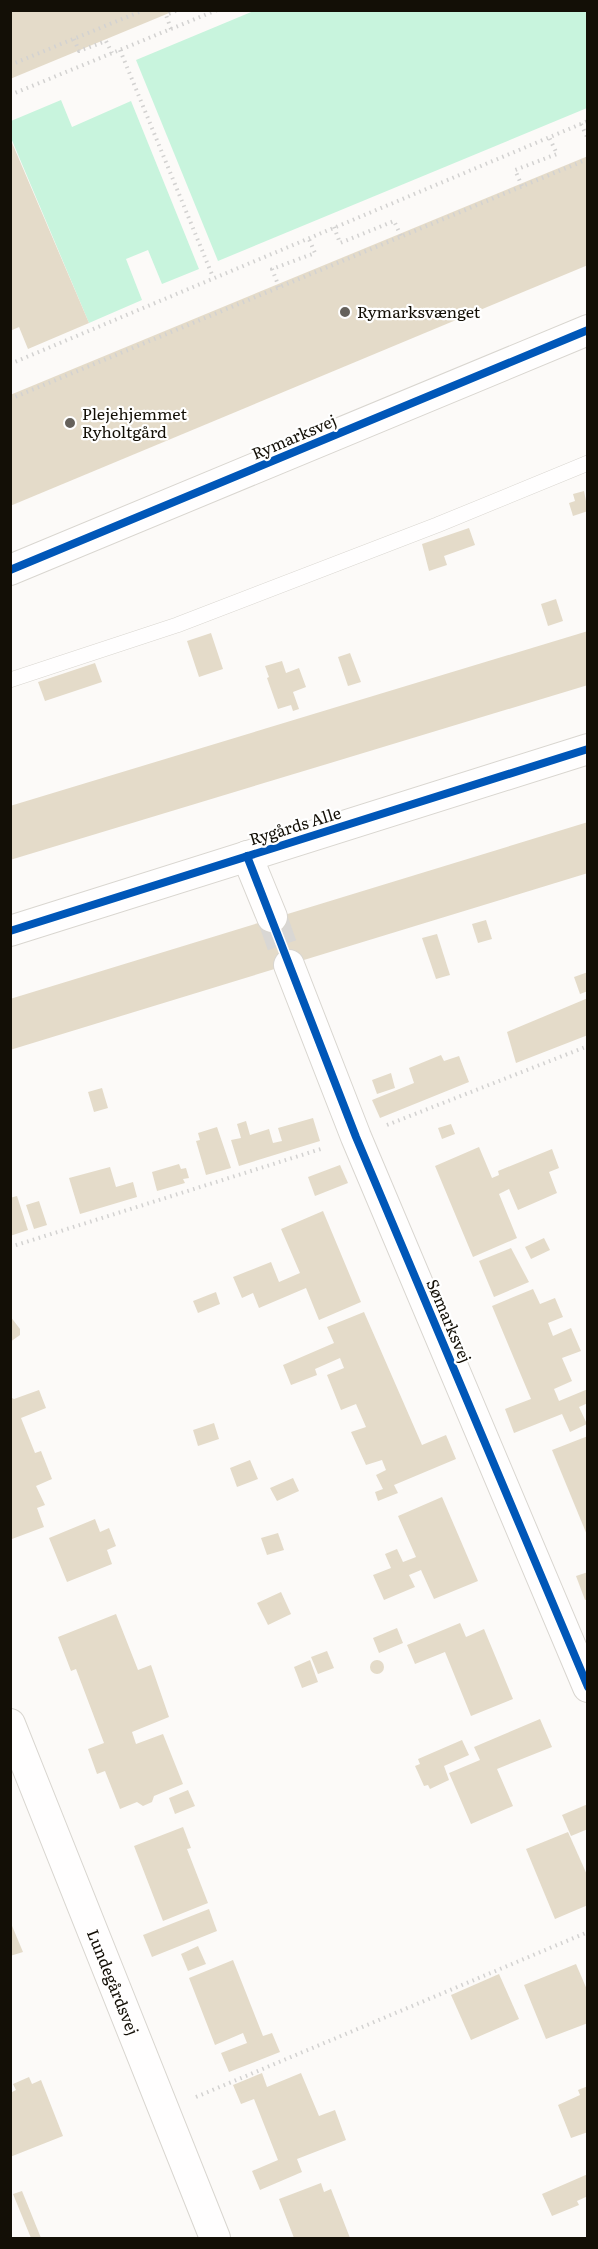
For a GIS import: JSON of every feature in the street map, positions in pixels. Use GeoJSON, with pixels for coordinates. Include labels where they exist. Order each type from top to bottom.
{"type":"FeatureCollection","features":[{"type":"Feature","properties":{"kind":"street","name":"Rymarksvej"},"geometry":{"type":"LineString","coordinates":[[10,570],[588,330]]}},
{"type":"Feature","properties":{"kind":"street","name":"Rygårds Alle"},"geometry":{"type":"LineString","coordinates":[[10,931],[588,748]]}},
{"type":"Feature","properties":{"kind":"street"},"geometry":{"type":"LineString","coordinates":[[247,855],[272,918]]}},
{"type":"Feature","properties":{"kind":"street","name":"Sømarksvej"},"geometry":{"type":"LineString","coordinates":[[289,965],[356,1137],[588,1687]]}},
{"type":"Feature","properties":{"kind":"street","name":"Lundegårdsvej"},"geometry":{"type":"LineString","coordinates":[[10,1724],[215,2238]]}},
{"type":"Feature","properties":{"kind":"lane"},"geometry":{"type":"LineString","coordinates":[[10,680],[188,621],[437,525],[588,463]]}},
{"type":"Feature","properties":{"kind":"path"},"geometry":{"type":"LineString","coordinates":[[10,65],[144,10]]}},
{"type":"Feature","properties":{"kind":"path"},"geometry":{"type":"LineString","coordinates":[[171,29],[166,15],[178,10]]}},
{"type":"Feature","properties":{"kind":"path"},"geometry":{"type":"LineString","coordinates":[[10,94],[217,10]]}},
{"type":"Feature","properties":{"kind":"path"},"geometry":{"type":"LineString","coordinates":[[74,39],[79,51],[106,41],[112,53]]}},
{"type":"Feature","properties":{"kind":"path"},"geometry":{"type":"LineString","coordinates":[[120,50],[213,277]]}},
{"type":"Feature","properties":{"kind":"path"},"geometry":{"type":"LineString","coordinates":[[10,364],[588,121]]}},
{"type":"Feature","properties":{"kind":"path"},"geometry":{"type":"LineString","coordinates":[[581,124],[588,139]]}},
{"type":"Feature","properties":{"kind":"path"},"geometry":{"type":"LineString","coordinates":[[522,186],[515,170],[557,154],[549,137]]}},
{"type":"Feature","properties":{"kind":"path"},"geometry":{"type":"LineString","coordinates":[[10,399],[588,159]]}},
{"type":"Feature","properties":{"kind":"path"},"geometry":{"type":"LineString","coordinates":[[334,226],[340,243],[394,221],[401,237]]}},
{"type":"Feature","properties":{"kind":"path"},"geometry":{"type":"LineString","coordinates":[[279,287],[272,270],[315,253],[308,237]]}},
{"type":"Feature","properties":{"kind":"path"},"geometry":{"type":"LineString","coordinates":[[10,1247],[356,1137],[588,1046]]}},
{"type":"Feature","properties":{"kind":"path"},"geometry":{"type":"LineString","coordinates":[[164,2110],[588,1932]]}},
{"type":"Feature","properties":{"kind":"green space"},"geometry":{"type":"Polygon","coordinates":[[[256,10],[587,11],[587,108],[218,261],[136,60],[256,10]]]}},
{"type":"Feature","properties":{"kind":"green space"},"geometry":{"type":"Polygon","coordinates":[[[61,100],[72,127],[131,101],[199,269],[162,284],[148,250],[126,259],[142,300],[89,323],[11,138],[11,121],[61,100]]]}},
{"type":"Feature","properties":{"kind":"building"},"geometry":{"type":"Polygon","coordinates":[[[10,10],[174,10],[174,11],[10,79],[10,10]]]}},
{"type":"Feature","properties":{"kind":"building"},"geometry":{"type":"Polygon","coordinates":[[[10,138],[89,323],[28,349],[19,327],[10,331],[10,138]]]}},
{"type":"Feature","properties":{"kind":"building","name":"Rymarksvænget"},"geometry":{"type":"Polygon","coordinates":[[[588,156],[588,265],[10,506],[10,395],[588,156]]]}},
{"type":"Feature","properties":{"kind":"building"},"geometry":{"type":"Polygon","coordinates":[[[584,491],[588,511],[573,516],[569,503],[575,501],[573,494],[584,491]]]}},
{"type":"Feature","properties":{"kind":"building"},"geometry":{"type":"Polygon","coordinates":[[[469,528],[475,545],[444,556],[447,565],[429,571],[422,544],[469,528]]]}},
{"type":"Feature","properties":{"kind":"building"},"geometry":{"type":"Polygon","coordinates":[[[556,599],[563,621],[548,626],[541,604],[556,599]]]}},
{"type":"Feature","properties":{"kind":"building"},"geometry":{"type":"Polygon","coordinates":[[[588,631],[588,685],[10,860],[10,806],[588,631]]]}},
{"type":"Feature","properties":{"kind":"building"},"geometry":{"type":"Polygon","coordinates":[[[211,633],[223,669],[199,677],[187,641],[211,633]]]}},
{"type":"Feature","properties":{"kind":"building"},"geometry":{"type":"Polygon","coordinates":[[[350,653],[361,682],[348,686],[338,657],[350,653]]]}},
{"type":"Feature","properties":{"kind":"building"},"geometry":{"type":"Polygon","coordinates":[[[282,661],[286,673],[299,668],[306,687],[293,692],[299,709],[293,711],[291,705],[278,709],[267,678],[269,677],[265,666],[282,661]]]}},
{"type":"Feature","properties":{"kind":"building"},"geometry":{"type":"Polygon","coordinates":[[[95,663],[102,682],[45,701],[38,682],[95,663]]]}},
{"type":"Feature","properties":{"kind":"building"},"geometry":{"type":"Polygon","coordinates":[[[588,822],[588,873],[10,1050],[10,999],[588,822]]]}},
{"type":"Feature","properties":{"kind":"building"},"geometry":{"type":"Polygon","coordinates":[[[486,920],[492,939],[478,943],[472,924],[486,920]]]}},
{"type":"Feature","properties":{"kind":"building"},"geometry":{"type":"Polygon","coordinates":[[[437,934],[450,975],[436,979],[422,938],[437,934]]]}},
{"type":"Feature","properties":{"kind":"building"},"geometry":{"type":"Polygon","coordinates":[[[588,972],[588,991],[580,994],[574,977],[588,972]]]}},
{"type":"Feature","properties":{"kind":"building"},"geometry":{"type":"Polygon","coordinates":[[[588,998],[588,1035],[516,1063],[507,1032],[588,998]]]}},
{"type":"Feature","properties":{"kind":"building"},"geometry":{"type":"Polygon","coordinates":[[[441,1055],[444,1061],[459,1056],[469,1082],[380,1118],[372,1100],[414,1083],[409,1068],[441,1055]]]}},
{"type":"Feature","properties":{"kind":"building"},"geometry":{"type":"Polygon","coordinates":[[[391,1073],[395,1088],[377,1094],[372,1080],[391,1073]]]}},
{"type":"Feature","properties":{"kind":"building"},"geometry":{"type":"Polygon","coordinates":[[[102,1088],[108,1108],[94,1112],[88,1092],[102,1088]]]}},
{"type":"Feature","properties":{"kind":"building"},"geometry":{"type":"Polygon","coordinates":[[[313,1118],[320,1141],[239,1166],[231,1140],[241,1138],[237,1124],[246,1121],[250,1135],[269,1129],[273,1143],[282,1141],[278,1128],[313,1118]]]}},
{"type":"Feature","properties":{"kind":"building"},"geometry":{"type":"Polygon","coordinates":[[[451,1124],[455,1134],[442,1139],[438,1128],[451,1124]]]}},
{"type":"Feature","properties":{"kind":"building"},"geometry":{"type":"Polygon","coordinates":[[[217,1127],[231,1168],[206,1175],[196,1141],[200,1140],[198,1133],[217,1127]]]}},
{"type":"Feature","properties":{"kind":"building"},"geometry":{"type":"Polygon","coordinates":[[[479,1147],[492,1178],[499,1175],[498,1171],[552,1149],[559,1168],[549,1172],[557,1193],[518,1210],[509,1189],[499,1194],[517,1238],[473,1257],[435,1166],[479,1147]]]}},
{"type":"Feature","properties":{"kind":"building"},"geometry":{"type":"Polygon","coordinates":[[[179,1164],[181,1169],[186,1168],[189,1178],[183,1179],[185,1183],[157,1191],[152,1172],[179,1164]]]}},
{"type":"Feature","properties":{"kind":"building"},"geometry":{"type":"Polygon","coordinates":[[[340,1165],[348,1183],[315,1196],[308,1177],[340,1165]]]}},
{"type":"Feature","properties":{"kind":"building"},"geometry":{"type":"Polygon","coordinates":[[[110,1167],[116,1187],[133,1182],[137,1197],[80,1214],[69,1178],[110,1167]]]}},
{"type":"Feature","properties":{"kind":"building"},"geometry":{"type":"Polygon","coordinates":[[[17,1196],[28,1230],[10,1236],[10,1198],[17,1196]]]}},
{"type":"Feature","properties":{"kind":"building"},"geometry":{"type":"Polygon","coordinates":[[[39,1201],[47,1225],[34,1229],[26,1205],[39,1201]]]}},
{"type":"Feature","properties":{"kind":"building"},"geometry":{"type":"Polygon","coordinates":[[[323,1211],[361,1302],[319,1320],[306,1288],[259,1308],[253,1293],[242,1298],[233,1277],[271,1262],[279,1282],[300,1273],[281,1229],[323,1211]]]}},
{"type":"Feature","properties":{"kind":"building"},"geometry":{"type":"Polygon","coordinates":[[[544,1238],[550,1250],[531,1259],[525,1247],[544,1238]]]}},
{"type":"Feature","properties":{"kind":"building"},"geometry":{"type":"Polygon","coordinates":[[[511,1248],[529,1282],[494,1297],[479,1261],[511,1248]]]}},
{"type":"Feature","properties":{"kind":"building"},"geometry":{"type":"Polygon","coordinates":[[[533,1289],[540,1304],[555,1298],[563,1317],[548,1323],[553,1336],[571,1328],[581,1351],[562,1358],[572,1381],[554,1389],[559,1401],[588,1389],[588,1403],[579,1407],[587,1424],[570,1432],[562,1414],[514,1433],[505,1409],[531,1399],[492,1306],[533,1289]]]}},
{"type":"Feature","properties":{"kind":"building"},"geometry":{"type":"Polygon","coordinates":[[[216,1292],[220,1304],[198,1313],[193,1301],[216,1292]]]}},
{"type":"Feature","properties":{"kind":"building"},"geometry":{"type":"Polygon","coordinates":[[[364,1312],[422,1445],[446,1435],[456,1459],[394,1485],[398,1493],[378,1501],[375,1492],[383,1489],[376,1475],[386,1470],[382,1460],[366,1465],[351,1432],[366,1427],[356,1404],[341,1410],[327,1375],[344,1368],[340,1358],[315,1369],[317,1375],[291,1385],[283,1365],[334,1343],[327,1327],[364,1312]]]}},
{"type":"Feature","properties":{"kind":"building"},"geometry":{"type":"Polygon","coordinates":[[[10,1316],[20,1329],[20,1335],[10,1342],[10,1316]]]}},
{"type":"Feature","properties":{"kind":"building"},"geometry":{"type":"Polygon","coordinates":[[[39,1390],[46,1408],[21,1418],[35,1453],[41,1451],[52,1479],[36,1486],[45,1505],[37,1508],[44,1527],[12,1539],[10,1397],[14,1399],[39,1390]]]}},
{"type":"Feature","properties":{"kind":"building"},"geometry":{"type":"Polygon","coordinates":[[[214,1423],[219,1439],[198,1446],[193,1430],[214,1423]]]}},
{"type":"Feature","properties":{"kind":"building"},"geometry":{"type":"Polygon","coordinates":[[[588,1436],[588,1535],[587,1535],[552,1450],[588,1436]]]}},
{"type":"Feature","properties":{"kind":"building"},"geometry":{"type":"Polygon","coordinates":[[[250,1460],[258,1479],[237,1487],[230,1468],[250,1460]]]}},
{"type":"Feature","properties":{"kind":"building"},"geometry":{"type":"Polygon","coordinates":[[[293,1478],[299,1491],[277,1501],[270,1488],[293,1478]]]}},
{"type":"Feature","properties":{"kind":"building"},"geometry":{"type":"Polygon","coordinates":[[[442,1497],[478,1581],[434,1599],[421,1570],[409,1575],[415,1587],[384,1600],[373,1575],[391,1568],[385,1554],[397,1549],[403,1562],[416,1557],[398,1516],[442,1497]]]}},
{"type":"Feature","properties":{"kind":"building"},"geometry":{"type":"Polygon","coordinates":[[[95,1519],[100,1532],[109,1528],[116,1546],[107,1550],[112,1564],[67,1582],[49,1538],[95,1519]]]}},
{"type":"Feature","properties":{"kind":"building"},"geometry":{"type":"Polygon","coordinates":[[[278,1533],[284,1550],[267,1555],[261,1538],[278,1533]]]}},
{"type":"Feature","properties":{"kind":"building"},"geometry":{"type":"Polygon","coordinates":[[[588,1572],[588,1599],[585,1600],[576,1576],[588,1572]]]}},
{"type":"Feature","properties":{"kind":"building"},"geometry":{"type":"Polygon","coordinates":[[[281,1592],[291,1614],[268,1625],[257,1603],[281,1592]]]}},
{"type":"Feature","properties":{"kind":"building"},"geometry":{"type":"Polygon","coordinates":[[[116,1614],[138,1670],[151,1665],[169,1717],[132,1732],[136,1744],[163,1734],[183,1784],[154,1796],[152,1802],[143,1806],[137,1802],[120,1809],[105,1771],[97,1774],[88,1749],[104,1743],[76,1669],[71,1671],[58,1637],[116,1614]]]}},
{"type":"Feature","properties":{"kind":"building"},"geometry":{"type":"Polygon","coordinates":[[[460,1623],[466,1637],[484,1629],[513,1699],[471,1716],[445,1652],[415,1664],[407,1645],[460,1623]]]}},
{"type":"Feature","properties":{"kind":"building"},"geometry":{"type":"Polygon","coordinates":[[[397,1628],[403,1643],[379,1653],[373,1638],[397,1628]]]}},
{"type":"Feature","properties":{"kind":"building"},"geometry":{"type":"Polygon","coordinates":[[[327,1651],[334,1668],[318,1674],[311,1657],[327,1651]]]}},
{"type":"Feature","properties":{"kind":"building"},"geometry":{"type":"Polygon","coordinates":[[[310,1660],[318,1682],[302,1688],[294,1667],[310,1660]]]}},
{"type":"Feature","properties":{"kind":"building"},"geometry":{"type":"Polygon","coordinates":[[[374,1660],[380,1660],[384,1667],[380,1674],[374,1674],[370,1670],[370,1664],[374,1660]]]}},
{"type":"Feature","properties":{"kind":"building"},"geometry":{"type":"Polygon","coordinates":[[[540,1719],[552,1747],[497,1769],[513,1806],[471,1824],[449,1773],[480,1760],[474,1747],[540,1719]]]}},
{"type":"Feature","properties":{"kind":"building"},"geometry":{"type":"Polygon","coordinates":[[[462,1740],[469,1755],[444,1766],[449,1780],[430,1789],[428,1785],[424,1786],[415,1766],[420,1764],[418,1759],[462,1740]]]}},
{"type":"Feature","properties":{"kind":"building"},"geometry":{"type":"Polygon","coordinates":[[[188,1790],[195,1806],[175,1814],[169,1798],[188,1790]]]}},
{"type":"Feature","properties":{"kind":"building"},"geometry":{"type":"Polygon","coordinates":[[[588,1804],[588,1829],[571,1836],[562,1815],[588,1804]]]}},
{"type":"Feature","properties":{"kind":"building"},"geometry":{"type":"Polygon","coordinates":[[[183,1827],[191,1848],[187,1849],[208,1903],[163,1921],[134,1846],[183,1827]]]}},
{"type":"Feature","properties":{"kind":"building"},"geometry":{"type":"Polygon","coordinates":[[[568,1832],[588,1877],[588,1905],[555,1919],[526,1849],[568,1832]]]}},
{"type":"Feature","properties":{"kind":"building"},"geometry":{"type":"Polygon","coordinates":[[[209,1909],[217,1931],[152,1957],[143,1935],[209,1909]]]}},
{"type":"Feature","properties":{"kind":"building"},"geometry":{"type":"Polygon","coordinates":[[[10,1921],[23,1952],[10,1956],[10,1921]]]}},
{"type":"Feature","properties":{"kind":"building"},"geometry":{"type":"Polygon","coordinates":[[[198,1946],[206,1964],[188,1971],[181,1954],[198,1946]]]}},
{"type":"Feature","properties":{"kind":"building"},"geometry":{"type":"Polygon","coordinates":[[[233,1960],[263,2036],[272,2033],[280,2052],[229,2072],[221,2053],[247,2043],[243,2033],[215,2045],[189,1978],[233,1960]]]}},
{"type":"Feature","properties":{"kind":"building"},"geometry":{"type":"Polygon","coordinates":[[[576,1964],[588,1992],[588,2023],[546,2039],[524,1985],[576,1964]]]}},
{"type":"Feature","properties":{"kind":"building"},"geometry":{"type":"Polygon","coordinates":[[[499,1974],[519,2019],[471,2040],[451,1995],[499,1974]]]}},
{"type":"Feature","properties":{"kind":"building"},"geometry":{"type":"Polygon","coordinates":[[[262,2073],[267,2087],[301,2073],[319,2116],[335,2110],[346,2140],[297,2159],[302,2172],[260,2190],[252,2171],[278,2160],[254,2099],[241,2104],[233,2085],[262,2073]]]}},
{"type":"Feature","properties":{"kind":"building"},"geometry":{"type":"Polygon","coordinates":[[[29,2077],[32,2084],[41,2080],[63,2136],[10,2157],[10,2093],[16,2090],[13,2084],[29,2077]]]}},
{"type":"Feature","properties":{"kind":"building"},"geometry":{"type":"Polygon","coordinates":[[[588,2086],[588,2132],[571,2138],[558,2105],[580,2095],[578,2090],[588,2086]]]}},
{"type":"Feature","properties":{"kind":"building"},"geometry":{"type":"Polygon","coordinates":[[[588,2174],[588,2196],[577,2201],[579,2205],[552,2216],[542,2194],[588,2174]]]}},
{"type":"Feature","properties":{"kind":"building"},"geometry":{"type":"Polygon","coordinates":[[[321,2183],[324,2192],[331,2189],[350,2238],[294,2238],[279,2199],[321,2183]]]}},
{"type":"Feature","properties":{"kind":"building"},"geometry":{"type":"Polygon","coordinates":[[[22,2191],[41,2238],[31,2238],[13,2194],[22,2191]]]}},
{"type":"Feature","properties":{"kind":"tunnel"},"geometry":{"type":"LineString","coordinates":[[272,917],[289,965]]}},
{"type":"Feature","properties":{"kind":"cycle path"},"geometry":{"type":"LineString","coordinates":[[10,570],[588,330]]}},
{"type":"Feature","properties":{"kind":"cycle path"},"geometry":{"type":"LineString","coordinates":[[10,931],[588,749]]}},
{"type":"Feature","properties":{"kind":"cycle path"},"geometry":{"type":"LineString","coordinates":[[247,856],[356,1137],[588,1687]]}},
{"type":"Feature","properties":{"kind":"place","name":"Rymarksvænget"},"geometry":{"type":"Point","coordinates":[345,312]}},
{"type":"Feature","properties":{"kind":"place","name":"Plejehjemmet Ryholtgård"},"geometry":{"type":"Point","coordinates":[70,423]}}]}
